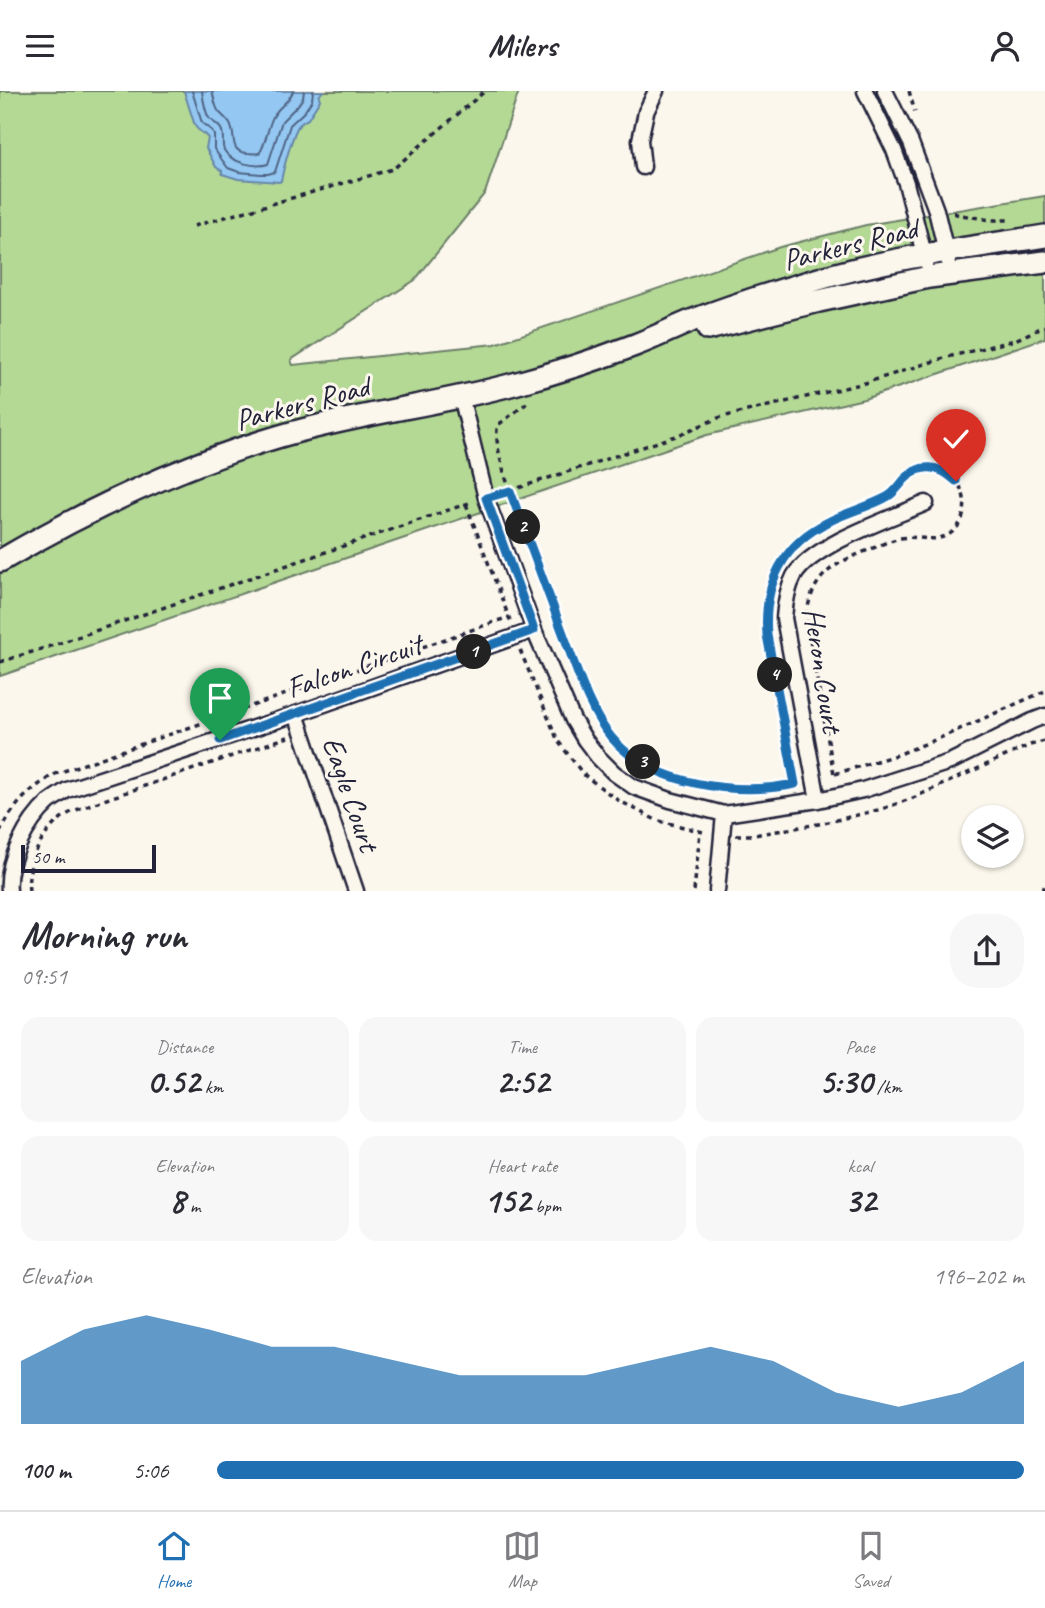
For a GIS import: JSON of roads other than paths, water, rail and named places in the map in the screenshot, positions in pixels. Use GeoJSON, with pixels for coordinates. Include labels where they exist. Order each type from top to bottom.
{"type":"FeatureCollection","features":[{"type":"Feature","properties":{"kind":"main road","name":"Parkers Road"},"geometry":{"type":"LineString","coordinates":[[635,346],[692,321],[813,280],[924,255],[1045,236]]}},
{"type":"Feature","properties":{"kind":"main road","name":"Parkers Road"},"geometry":{"type":"LineString","coordinates":[[0,561],[132,492],[226,454],[278,437],[514,384],[635,346],[819,301],[929,277],[1045,262]]}},
{"type":"Feature","properties":{"kind":"street"},"geometry":{"type":"LineString","coordinates":[[643,167],[640,139],[646,112],[656,91]]}},
{"type":"Feature","properties":{"kind":"street"},"geometry":{"type":"LineString","coordinates":[[865,91],[894,150],[906,183],[929,277]]}},
{"type":"Feature","properties":{"kind":"street"},"geometry":{"type":"LineString","coordinates":[[886,91],[911,143],[936,209],[951,274]]}},
{"type":"Feature","properties":{"kind":"street"},"geometry":{"type":"LineString","coordinates":[[461,396],[486,498],[534,630],[573,720],[585,740],[614,773],[634,787],[670,800],[724,814],[818,800],[863,790],[950,762],[1045,716]]}},
{"type":"Feature","properties":{"kind":"street","name":"Heron Court"},"geometry":{"type":"LineString","coordinates":[[818,800],[784,618],[786,596],[795,574],[814,556],[836,541],[926,503]]}},
{"type":"Feature","properties":{"kind":"street","name":"Falcon Circuit"},"geometry":{"type":"LineString","coordinates":[[9,891],[5,862],[33,820],[49,803],[67,790],[296,714],[534,630]]}},
{"type":"Feature","properties":{"kind":"street","name":"Eagle Court"},"geometry":{"type":"LineString","coordinates":[[296,714],[356,891]]}},
{"type":"Feature","properties":{"kind":"street"},"geometry":{"type":"LineString","coordinates":[[717,891],[724,814]]}},
{"type":"Feature","properties":{"kind":"water"},"geometry":{"type":"Polygon","coordinates":[[[184,91],[323,91],[308,119],[297,129],[279,182],[238,179],[222,174],[206,148],[208,138],[195,126],[184,91]]]}}]}
